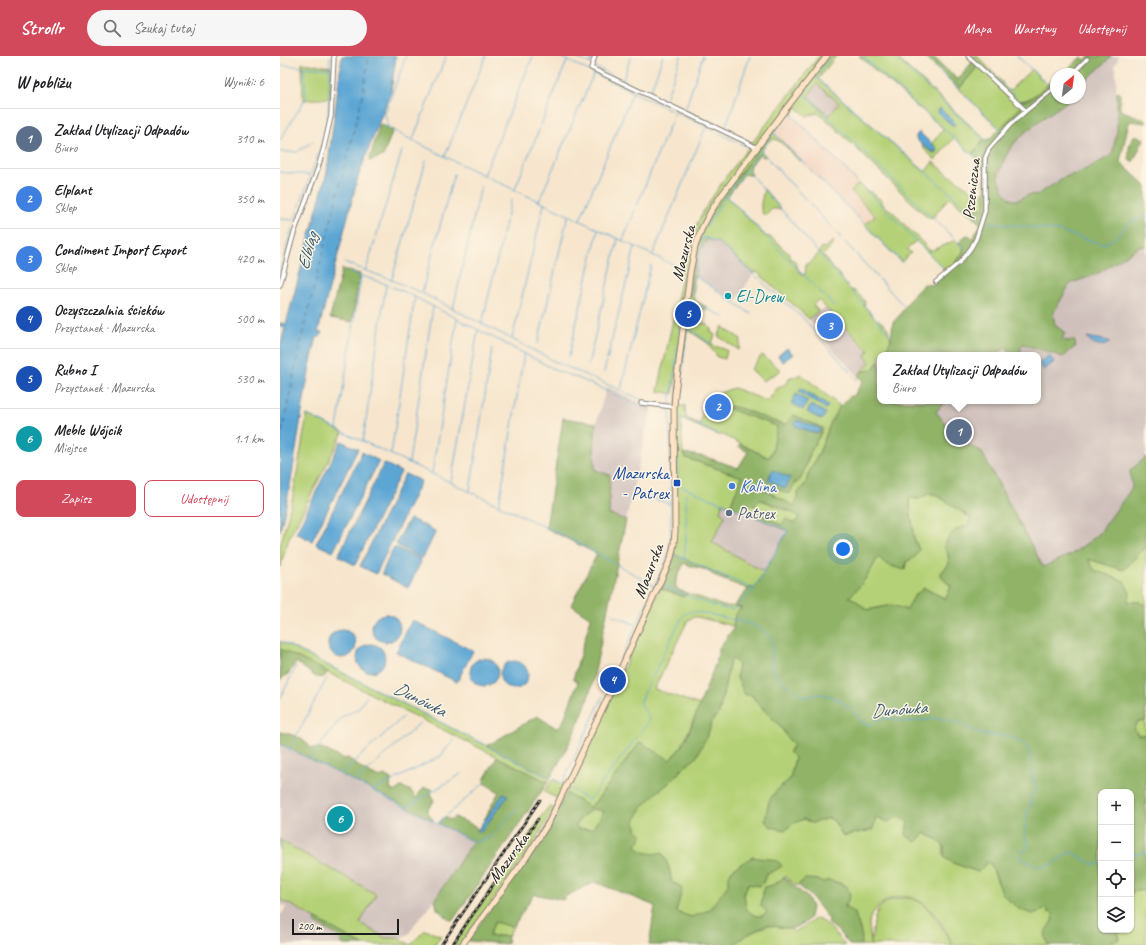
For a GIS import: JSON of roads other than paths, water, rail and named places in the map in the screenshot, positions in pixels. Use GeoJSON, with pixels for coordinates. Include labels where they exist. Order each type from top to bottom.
{"type":"FeatureCollection","features":[{"type":"Feature","properties":{"kind":"main road","name":"Mazurska"},"geometry":{"type":"LineString","coordinates":[[462,945],[526,858],[549,822],[606,702],[670,558],[674,544],[675,531],[674,407],[690,273],[697,240],[711,211],[827,56]]}},
{"type":"Feature","properties":{"kind":"street"},"geometry":{"type":"LineString","coordinates":[[280,286],[293,236],[318,168],[324,147],[331,116],[334,56]]}},
{"type":"Feature","properties":{"kind":"street"},"geometry":{"type":"LineString","coordinates":[[595,56],[591,68],[757,148]]}},
{"type":"Feature","properties":{"kind":"street"},"geometry":{"type":"LineString","coordinates":[[968,56],[1026,111]]}},
{"type":"Feature","properties":{"kind":"street"},"geometry":{"type":"LineString","coordinates":[[1078,68],[1087,59]]}},
{"type":"Feature","properties":{"kind":"street","name":"Pszeniczna"},"geometry":{"type":"LineString","coordinates":[[936,282],[960,262],[972,248],[985,211],[984,185],[985,158],[987,153],[1007,129],[1050,92]]}},
{"type":"Feature","properties":{"kind":"street"},"geometry":{"type":"LineString","coordinates":[[640,404],[674,407]]}},
{"type":"Feature","properties":{"kind":"water","name":"Elbląg"},"geometry":{"type":"Polygon","coordinates":[[[342,56],[396,56],[391,91],[358,177],[318,332],[322,333],[320,337],[317,337],[311,361],[291,483],[280,531],[280,347],[285,328],[280,327],[280,323],[286,324],[327,172],[342,56]]]}},
{"type":"Feature","properties":{"kind":"water"},"geometry":{"type":"Polygon","coordinates":[[[940,108],[955,123],[954,125],[938,113],[940,108]]]}},
{"type":"Feature","properties":{"kind":"water"},"geometry":{"type":"Polygon","coordinates":[[[919,132],[937,149],[935,153],[923,146],[916,139],[919,132]]]}},
{"type":"Feature","properties":{"kind":"water"},"geometry":{"type":"Polygon","coordinates":[[[1087,337],[1109,341],[1109,343],[1104,346],[1093,344],[1087,337]]]}},
{"type":"Feature","properties":{"kind":"water"},"geometry":{"type":"Polygon","coordinates":[[[787,348],[793,354],[783,362],[778,356],[787,348]]]}},
{"type":"Feature","properties":{"kind":"water"},"geometry":{"type":"Polygon","coordinates":[[[1049,355],[1054,362],[1044,370],[1041,366],[1041,361],[1049,355]]]}},
{"type":"Feature","properties":{"kind":"water"},"geometry":{"type":"Polygon","coordinates":[[[801,388],[828,406],[826,409],[799,392],[801,388]]]}},
{"type":"Feature","properties":{"kind":"water"},"geometry":{"type":"Polygon","coordinates":[[[796,394],[808,401],[803,410],[791,403],[796,394]]]}},
{"type":"Feature","properties":{"kind":"water"},"geometry":{"type":"Polygon","coordinates":[[[811,405],[826,413],[822,420],[807,412],[811,405]]]}},
{"type":"Feature","properties":{"kind":"water"},"geometry":{"type":"Polygon","coordinates":[[[797,420],[821,429],[819,433],[815,433],[795,426],[797,420]]]}},
{"type":"Feature","properties":{"kind":"water"},"geometry":{"type":"Polygon","coordinates":[[[341,441],[358,449],[312,541],[296,533],[341,441]]]}},
{"type":"Feature","properties":{"kind":"water"},"geometry":{"type":"Polygon","coordinates":[[[362,452],[379,461],[333,552],[316,544],[362,452]]]}},
{"type":"Feature","properties":{"kind":"water"},"geometry":{"type":"Polygon","coordinates":[[[384,463],[401,472],[355,565],[338,556],[384,463]]]}},
{"type":"Feature","properties":{"kind":"water"},"geometry":{"type":"Polygon","coordinates":[[[773,470],[790,478],[786,489],[768,480],[773,470]]]}},
{"type":"Feature","properties":{"kind":"water"},"geometry":{"type":"Polygon","coordinates":[[[405,474],[421,481],[376,574],[360,566],[405,474]]]}},
{"type":"Feature","properties":{"kind":"water"},"geometry":{"type":"Polygon","coordinates":[[[411,519],[435,531],[424,556],[421,558],[398,546],[396,543],[411,519]]]}},
{"type":"Feature","properties":{"kind":"water"},"geometry":{"type":"Polygon","coordinates":[[[393,548],[397,548],[420,559],[421,562],[409,586],[407,587],[383,575],[382,573],[393,548]]]}},
{"type":"Feature","properties":{"kind":"water"},"geometry":{"type":"Polygon","coordinates":[[[386,614],[396,618],[400,628],[396,638],[386,642],[376,638],[372,628],[376,618],[386,614]]]}},
{"type":"Feature","properties":{"kind":"water"},"geometry":{"type":"Polygon","coordinates":[[[412,620],[473,651],[457,682],[396,652],[412,620]]]}},
{"type":"Feature","properties":{"kind":"water"},"geometry":{"type":"Polygon","coordinates":[[[342,630],[352,634],[356,644],[352,654],[342,658],[332,654],[328,644],[332,634],[342,630]]]}},
{"type":"Feature","properties":{"kind":"water"},"geometry":{"type":"Polygon","coordinates":[[[371,644],[381,648],[385,658],[381,668],[371,672],[361,668],[357,658],[361,648],[371,644]]]}},
{"type":"Feature","properties":{"kind":"water"},"geometry":{"type":"Polygon","coordinates":[[[484,658],[494,662],[498,672],[494,682],[484,686],[474,682],[470,672],[474,662],[484,658]]]}},
{"type":"Feature","properties":{"kind":"water"},"geometry":{"type":"Polygon","coordinates":[[[514,661],[524,665],[528,675],[524,685],[514,689],[504,685],[500,675],[504,665],[514,661]]]}},
{"type":"Feature","properties":{"kind":"water"},"geometry":{"type":"Polygon","coordinates":[[[504,793],[508,796],[481,832],[477,831],[504,793]]]}},
{"type":"Feature","properties":{"kind":"waterway"},"geometry":{"type":"LineString","coordinates":[[280,271],[293,224],[322,144],[328,114],[330,56]]}},
{"type":"Feature","properties":{"kind":"waterway"},"geometry":{"type":"LineString","coordinates":[[388,127],[385,113],[406,56]]}},
{"type":"Feature","properties":{"kind":"waterway"},"geometry":{"type":"LineString","coordinates":[[413,139],[446,56]]}},
{"type":"Feature","properties":{"kind":"waterway"},"geometry":{"type":"LineString","coordinates":[[445,156],[486,56]]}},
{"type":"Feature","properties":{"kind":"waterway"},"geometry":{"type":"LineString","coordinates":[[484,175],[533,56]]}},
{"type":"Feature","properties":{"kind":"waterway"},"geometry":{"type":"LineString","coordinates":[[558,56],[746,146]]}},
{"type":"Feature","properties":{"kind":"waterway"},"geometry":{"type":"LineString","coordinates":[[573,56],[590,64]]}},
{"type":"Feature","properties":{"kind":"waterway"},"geometry":{"type":"LineString","coordinates":[[590,63],[592,56]]}},
{"type":"Feature","properties":{"kind":"waterway"},"geometry":{"type":"LineString","coordinates":[[623,80],[631,56]]}},
{"type":"Feature","properties":{"kind":"waterway"},"geometry":{"type":"LineString","coordinates":[[650,93],[663,56]]}},
{"type":"Feature","properties":{"kind":"waterway"},"geometry":{"type":"LineString","coordinates":[[665,101],[681,56]]}},
{"type":"Feature","properties":{"kind":"waterway"},"geometry":{"type":"LineString","coordinates":[[685,110],[703,56]]}},
{"type":"Feature","properties":{"kind":"waterway"},"geometry":{"type":"LineString","coordinates":[[725,129],[750,56]]}},
{"type":"Feature","properties":{"kind":"waterway"},"geometry":{"type":"LineString","coordinates":[[814,79],[832,56]]}},
{"type":"Feature","properties":{"kind":"waterway"},"geometry":{"type":"LineString","coordinates":[[862,56],[974,156]]}},
{"type":"Feature","properties":{"kind":"waterway"},"geometry":{"type":"LineString","coordinates":[[894,56],[986,142]]}},
{"type":"Feature","properties":{"kind":"waterway"},"geometry":{"type":"LineString","coordinates":[[924,56],[1000,129]]}},
{"type":"Feature","properties":{"kind":"waterway"},"geometry":{"type":"LineString","coordinates":[[972,56],[1025,106]]}},
{"type":"Feature","properties":{"kind":"waterway"},"geometry":{"type":"LineString","coordinates":[[1017,56],[1048,85]]}},
{"type":"Feature","properties":{"kind":"waterway"},"geometry":{"type":"LineString","coordinates":[[515,189],[567,61]]}},
{"type":"Feature","properties":{"kind":"waterway"},"geometry":{"type":"LineString","coordinates":[[280,65],[329,69]]}},
{"type":"Feature","properties":{"kind":"waterway"},"geometry":{"type":"LineString","coordinates":[[593,66],[749,141]]}},
{"type":"Feature","properties":{"kind":"waterway"},"geometry":{"type":"LineString","coordinates":[[280,140],[306,98],[304,67]]}},
{"type":"Feature","properties":{"kind":"waterway"},"geometry":{"type":"LineString","coordinates":[[539,201],[594,73]]}},
{"type":"Feature","properties":{"kind":"waterway"},"geometry":{"type":"LineString","coordinates":[[816,77],[980,219]]}},
{"type":"Feature","properties":{"kind":"waterway"},"geometry":{"type":"LineString","coordinates":[[707,226],[726,196],[809,87]]}},
{"type":"Feature","properties":{"kind":"waterway"},"geometry":{"type":"LineString","coordinates":[[580,220],[633,92]]}},
{"type":"Feature","properties":{"kind":"waterway"},"geometry":{"type":"LineString","coordinates":[[803,93],[964,248]]}},
{"type":"Feature","properties":{"kind":"waterway"},"geometry":{"type":"LineString","coordinates":[[623,240],[675,112]]}},
{"type":"Feature","properties":{"kind":"waterway"},"geometry":{"type":"LineString","coordinates":[[789,112],[945,270]]}},
{"type":"Feature","properties":{"kind":"waterway"},"geometry":{"type":"LineString","coordinates":[[382,125],[460,164],[678,267]]}},
{"type":"Feature","properties":{"kind":"waterway"},"geometry":{"type":"LineString","coordinates":[[653,254],[706,127]]}},
{"type":"Feature","properties":{"kind":"waterway"},"geometry":{"type":"LineString","coordinates":[[773,132],[903,263]]}},
{"type":"Feature","properties":{"kind":"waterway"},"geometry":{"type":"LineString","coordinates":[[280,152],[297,152],[313,141]]}},
{"type":"Feature","properties":{"kind":"waterway"},"geometry":{"type":"LineString","coordinates":[[760,150],[904,306]]}},
{"type":"Feature","properties":{"kind":"waterway"},"geometry":{"type":"LineString","coordinates":[[366,270],[402,151]]}},
{"type":"Feature","properties":{"kind":"waterway"},"geometry":{"type":"LineString","coordinates":[[392,279],[426,161]]}},
{"type":"Feature","properties":{"kind":"waterway"},"geometry":{"type":"LineString","coordinates":[[746,169],[889,334]]}},
{"type":"Feature","properties":{"kind":"waterway"},"geometry":{"type":"LineString","coordinates":[[280,172],[311,175]]}},
{"type":"Feature","properties":{"kind":"waterway"},"geometry":{"type":"LineString","coordinates":[[422,292],[454,174]]}},
{"type":"Feature","properties":{"kind":"waterway"},"geometry":{"type":"LineString","coordinates":[[453,309],[481,186]]}},
{"type":"Feature","properties":{"kind":"waterway"},"geometry":{"type":"LineString","coordinates":[[727,196],[834,306]]}},
{"type":"Feature","properties":{"kind":"waterway"},"geometry":{"type":"LineString","coordinates":[[482,324],[511,200]]}},
{"type":"Feature","properties":{"kind":"waterway"},"geometry":{"type":"LineString","coordinates":[[544,204],[512,339],[556,362],[647,402]]}},
{"type":"Feature","properties":{"kind":"waterway"},"geometry":{"type":"LineString","coordinates":[[538,343],[568,215]]}},
{"type":"Feature","properties":{"kind":"waterway"},"geometry":{"type":"LineString","coordinates":[[988,222],[1059,231],[1102,244],[1111,241],[1135,220],[1146,216]]}},
{"type":"Feature","properties":{"kind":"waterway"},"geometry":{"type":"LineString","coordinates":[[280,219],[293,220]]}},
{"type":"Feature","properties":{"kind":"waterway"},"geometry":{"type":"LineString","coordinates":[[569,356],[598,230]]}},
{"type":"Feature","properties":{"kind":"waterway"},"geometry":{"type":"LineString","coordinates":[[694,271],[703,237],[719,243],[806,321],[860,383]]}},
{"type":"Feature","properties":{"kind":"waterway"},"geometry":{"type":"LineString","coordinates":[[588,365],[618,239]]}},
{"type":"Feature","properties":{"kind":"waterway"},"geometry":{"type":"LineString","coordinates":[[604,372],[635,247]]}},
{"type":"Feature","properties":{"kind":"waterway"},"geometry":{"type":"LineString","coordinates":[[345,263],[392,280],[422,293],[512,339]]}},
{"type":"Feature","properties":{"kind":"waterway"},"geometry":{"type":"LineString","coordinates":[[621,389],[651,265]]}},
{"type":"Feature","properties":{"kind":"waterway"},"geometry":{"type":"LineString","coordinates":[[349,272],[383,283],[407,293],[558,371],[578,378],[649,410]]}},
{"type":"Feature","properties":{"kind":"waterway"},"geometry":{"type":"LineString","coordinates":[[691,296],[694,275]]}},
{"type":"Feature","properties":{"kind":"waterway"},"geometry":{"type":"LineString","coordinates":[[694,276],[751,314]]}},
{"type":"Feature","properties":{"kind":"waterway"},"geometry":{"type":"LineString","coordinates":[[337,428],[361,277]]}},
{"type":"Feature","properties":{"kind":"waterway"},"geometry":{"type":"LineString","coordinates":[[670,405],[686,282]]}},
{"type":"Feature","properties":{"kind":"waterway"},"geometry":{"type":"LineString","coordinates":[[363,440],[386,285]]}},
{"type":"Feature","properties":{"kind":"waterway"},"geometry":{"type":"LineString","coordinates":[[391,454],[415,297]]}},
{"type":"Feature","properties":{"kind":"waterway"},"geometry":{"type":"LineString","coordinates":[[691,300],[687,327],[711,344]]}},
{"type":"Feature","properties":{"kind":"waterway"},"geometry":{"type":"LineString","coordinates":[[691,301],[724,317]]}},
{"type":"Feature","properties":{"kind":"waterway"},"geometry":{"type":"LineString","coordinates":[[409,462],[433,307]]}},
{"type":"Feature","properties":{"kind":"waterway"},"geometry":{"type":"LineString","coordinates":[[432,473],[457,319]]}},
{"type":"Feature","properties":{"kind":"waterway"},"geometry":{"type":"LineString","coordinates":[[451,482],[478,330]]}},
{"type":"Feature","properties":{"kind":"waterway"},"geometry":{"type":"LineString","coordinates":[[678,405],[687,330]]}},
{"type":"Feature","properties":{"kind":"waterway"},"geometry":{"type":"LineString","coordinates":[[470,491],[492,349]]}},
{"type":"Feature","properties":{"kind":"waterway"},"geometry":{"type":"LineString","coordinates":[[499,505],[524,354]]}},
{"type":"Feature","properties":{"kind":"waterway"},"geometry":{"type":"LineString","coordinates":[[607,690],[669,552],[671,534],[670,408]]}},
{"type":"Feature","properties":{"kind":"waterway"},"geometry":{"type":"LineString","coordinates":[[677,410],[678,475]]}},
{"type":"Feature","properties":{"kind":"waterway"},"geometry":{"type":"LineString","coordinates":[[307,415],[573,540],[655,586]]}},
{"type":"Feature","properties":{"kind":"waterway"},"geometry":{"type":"LineString","coordinates":[[678,416],[720,435]]}},
{"type":"Feature","properties":{"kind":"waterway"},"geometry":{"type":"LineString","coordinates":[[664,586],[710,604],[729,609],[736,609],[754,589],[788,530],[678,485]]}},
{"type":"Feature","properties":{"kind":"waterway"},"geometry":{"type":"LineString","coordinates":[[639,494],[670,504]]}},
{"type":"Feature","properties":{"kind":"waterway"},"geometry":{"type":"LineString","coordinates":[[684,558],[686,540],[686,494]]}},
{"type":"Feature","properties":{"kind":"waterway"},"geometry":{"type":"LineString","coordinates":[[676,555],[753,589]]}},
{"type":"Feature","properties":{"kind":"waterway","name":"Dunówka"},"geometry":{"type":"LineString","coordinates":[[570,788],[588,800],[648,723],[649,718],[641,704],[641,700],[681,619],[690,612],[702,613],[744,622],[761,629],[771,639],[773,647],[771,663],[774,671],[781,680],[792,689],[806,697],[819,694],[838,700],[850,708],[863,723],[872,725],[877,720],[891,718],[906,722],[938,718],[957,722],[984,735],[1009,736],[1022,742],[1028,749],[1031,761],[1031,773],[1037,789],[1031,796],[1030,807],[1026,814],[1025,835],[1029,846],[1019,857],[1030,863],[1045,867],[1052,865],[1071,852],[1092,864],[1095,865],[1098,864]]}},
{"type":"Feature","properties":{"kind":"waterway"},"geometry":{"type":"LineString","coordinates":[[612,615],[637,625]]}},
{"type":"Feature","properties":{"kind":"waterway","name":"Dunówka"},"geometry":{"type":"LineString","coordinates":[[280,641],[550,778]]}},
{"type":"Feature","properties":{"kind":"waterway"},"geometry":{"type":"LineString","coordinates":[[280,699],[296,666]]}},
{"type":"Feature","properties":{"kind":"waterway"},"geometry":{"type":"LineString","coordinates":[[290,748],[327,678]]}},
{"type":"Feature","properties":{"kind":"waterway"},"geometry":{"type":"LineString","coordinates":[[310,758],[342,717],[359,708],[367,696]]}},
{"type":"Feature","properties":{"kind":"waterway"},"geometry":{"type":"LineString","coordinates":[[562,784],[603,696]]}},
{"type":"Feature","properties":{"kind":"waterway"},"geometry":{"type":"LineString","coordinates":[[341,774],[403,717]]}},
{"type":"Feature","properties":{"kind":"waterway"},"geometry":{"type":"LineString","coordinates":[[355,782],[420,723]]}},
{"type":"Feature","properties":{"kind":"waterway"},"geometry":{"type":"LineString","coordinates":[[374,790],[441,756],[453,740]]}},
{"type":"Feature","properties":{"kind":"waterway"},"geometry":{"type":"LineString","coordinates":[[280,744],[474,842],[489,838],[520,806]]}},
{"type":"Feature","properties":{"kind":"waterway"},"geometry":{"type":"LineString","coordinates":[[407,807],[461,774]]}},
{"type":"Feature","properties":{"kind":"waterway","name":"Dunówka"},"geometry":{"type":"LineString","coordinates":[[553,779],[565,785]]}},
{"type":"Feature","properties":{"kind":"waterway"},"geometry":{"type":"LineString","coordinates":[[438,823],[484,783]]}},
{"type":"Feature","properties":{"kind":"waterway"},"geometry":{"type":"LineString","coordinates":[[280,850],[283,843]]}},
{"type":"Feature","properties":{"kind":"waterway","name":"Dunówka"},"geometry":{"type":"LineString","coordinates":[[1134,854],[1146,852]]}},
{"type":"Feature","properties":{"kind":"railway"},"geometry":{"type":"LineString","coordinates":[[441,945],[540,800]]}},
{"type":"Feature","properties":{"kind":"railway"},"geometry":{"type":"LineString","coordinates":[[452,945],[538,819]]}},
{"type":"Feature","properties":{"kind":"place","name":"El-Drew"},"geometry":{"type":"Point","coordinates":[728,296]}},
{"type":"Feature","properties":{"kind":"place","name":"Rubno I"},"geometry":{"type":"Point","coordinates":[688,314]}},
{"type":"Feature","properties":{"kind":"place","name":"Condiment Import Export"},"geometry":{"type":"Point","coordinates":[830,326]}},
{"type":"Feature","properties":{"kind":"place","name":"Elplant"},"geometry":{"type":"Point","coordinates":[718,407]}},
{"type":"Feature","properties":{"kind":"place","name":"Zakład Utylizacji Odpadów"},"geometry":{"type":"Point","coordinates":[959,432]}},
{"type":"Feature","properties":{"kind":"place","name":"Mazurska - Patrex"},"geometry":{"type":"Point","coordinates":[677,483]}},
{"type":"Feature","properties":{"kind":"place","name":"Kalina"},"geometry":{"type":"Point","coordinates":[732,486]}},
{"type":"Feature","properties":{"kind":"place","name":"Patrex"},"geometry":{"type":"Point","coordinates":[729,513]}},
{"type":"Feature","properties":{"kind":"place","name":"Oczyszczalnia ścieków"},"geometry":{"type":"Point","coordinates":[613,680]}},
{"type":"Feature","properties":{"kind":"place","name":"Meble Wójcik"},"geometry":{"type":"Point","coordinates":[340,819]}}]}
